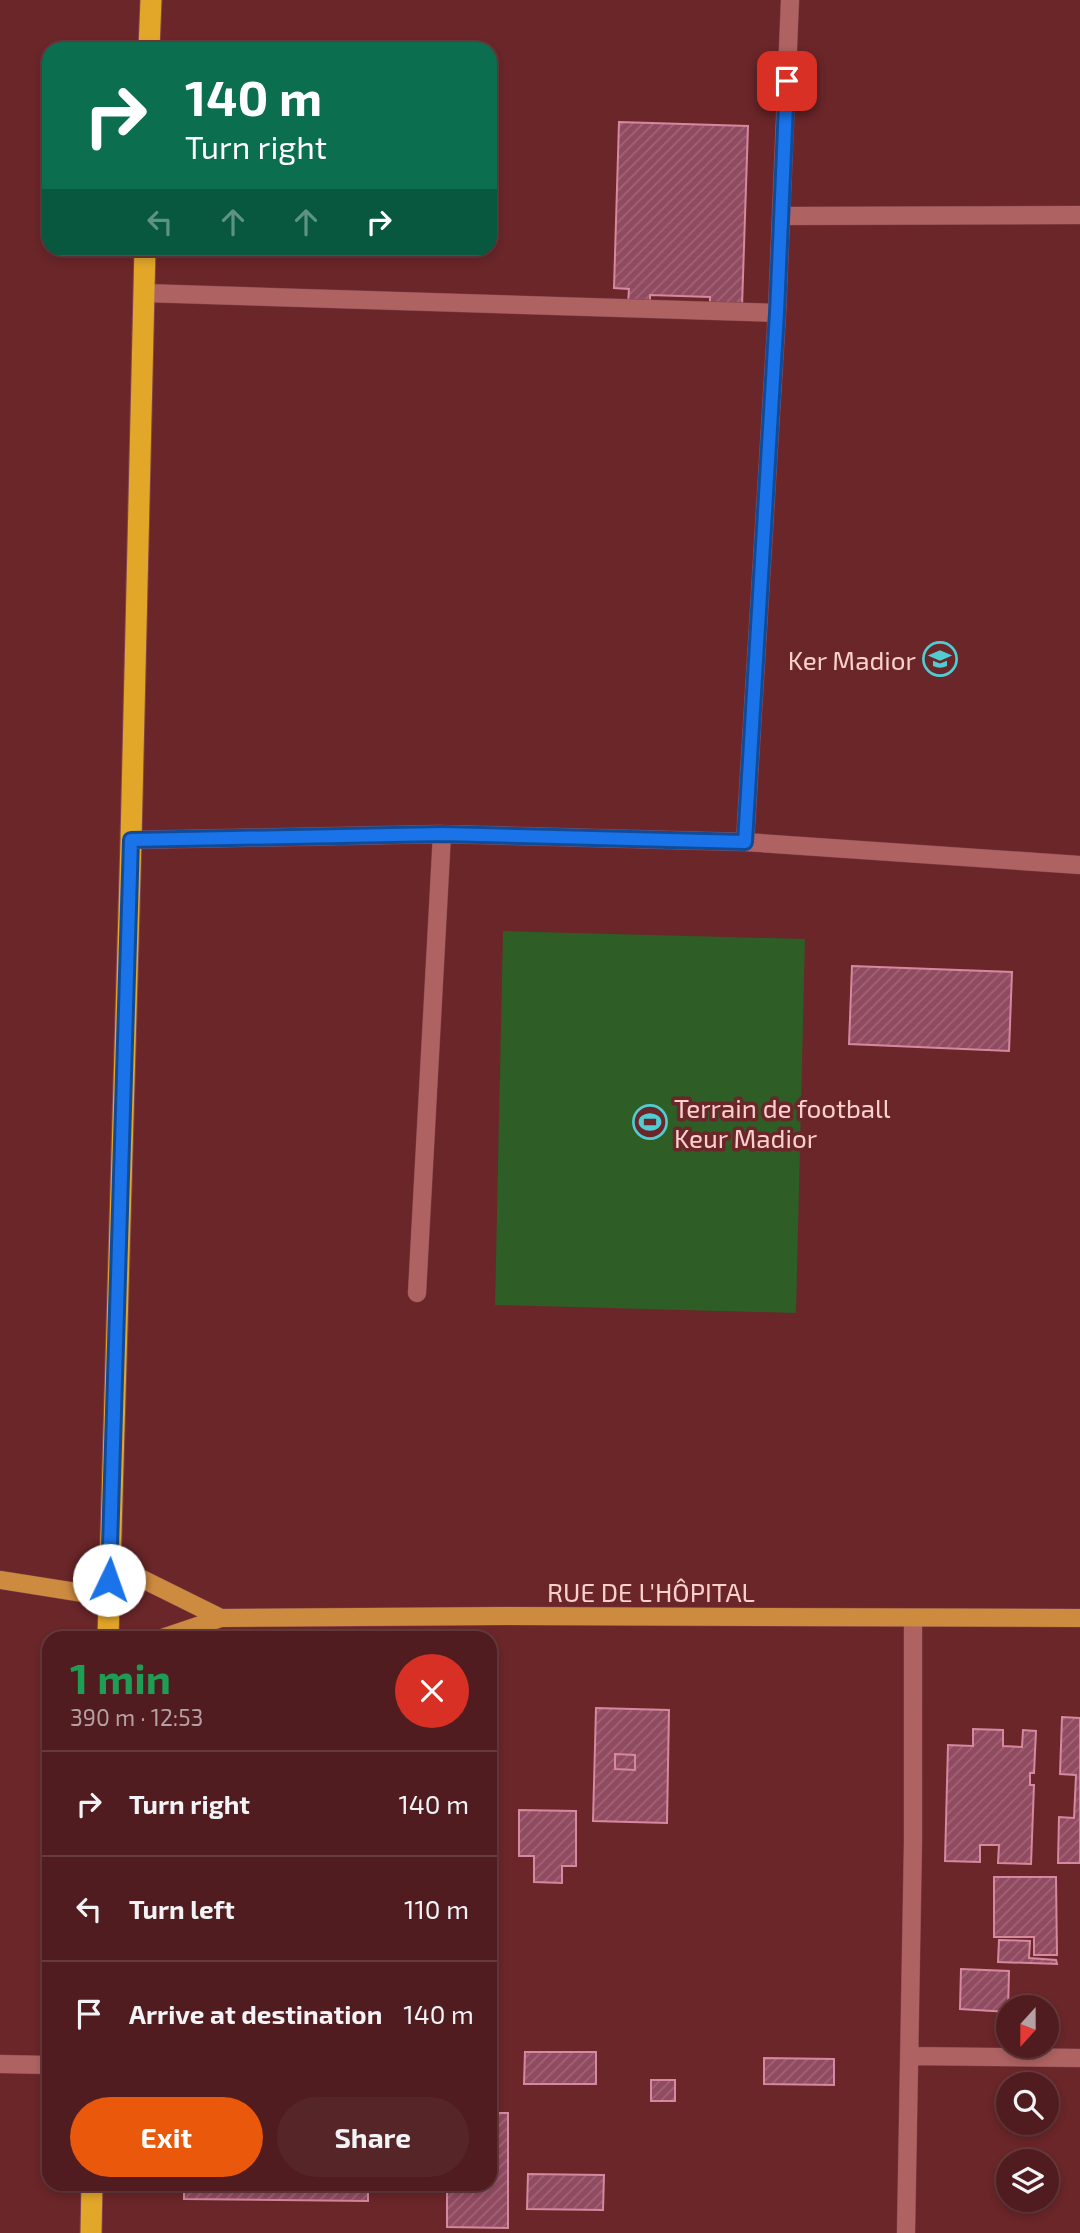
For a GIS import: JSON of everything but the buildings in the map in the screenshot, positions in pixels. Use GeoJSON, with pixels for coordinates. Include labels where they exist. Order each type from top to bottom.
{"type":"FeatureCollection","features":[{"type":"Feature","properties":{"kind":"highway"},"geometry":{"type":"LineString","coordinates":[[149,42],[150,0]]}},
{"type":"Feature","properties":{"kind":"highway"},"geometry":{"type":"LineString","coordinates":[[108,1631],[145,256]]}},
{"type":"Feature","properties":{"kind":"highway"},"geometry":{"type":"LineString","coordinates":[[91,2233],[92,2191]]}},
{"type":"Feature","properties":{"kind":"main road"},"geometry":{"type":"LineString","coordinates":[[110,1563],[221,1618]]}},
{"type":"Feature","properties":{"kind":"main road"},"geometry":{"type":"LineString","coordinates":[[0,1580],[108,1597]]}},
{"type":"Feature","properties":{"kind":"main road"},"geometry":{"type":"LineString","coordinates":[[183,1631],[221,1618]]}},
{"type":"Feature","properties":{"kind":"main road","name":"RUE DE L'HÔPITAL"},"geometry":{"type":"LineString","coordinates":[[221,1618],[1080,1618]]}},
{"type":"Feature","properties":{"kind":"street"},"geometry":{"type":"LineString","coordinates":[[745,842],[777,313],[790,0]]}},
{"type":"Feature","properties":{"kind":"street"},"geometry":{"type":"LineString","coordinates":[[781,216],[1080,215]]}},
{"type":"Feature","properties":{"kind":"street"},"geometry":{"type":"LineString","coordinates":[[144,293],[777,313]]}},
{"type":"Feature","properties":{"kind":"street"},"geometry":{"type":"LineString","coordinates":[[417,1293],[442,834]]}},
{"type":"Feature","properties":{"kind":"street"},"geometry":{"type":"LineString","coordinates":[[131,840],[442,834],[745,842],[1080,865]]}},
{"type":"Feature","properties":{"kind":"street"},"geometry":{"type":"LineString","coordinates":[[906,2233],[913,1841],[913,1618]]}},
{"type":"Feature","properties":{"kind":"street"},"geometry":{"type":"LineString","coordinates":[[910,2056],[1080,2058]]}},
{"type":"Feature","properties":{"kind":"street"},"geometry":{"type":"LineString","coordinates":[[0,2064],[42,2065]]}},
{"type":"Feature","properties":{"kind":"green space","name":"Terrain de football Keur Madior"},"geometry":{"type":"Polygon","coordinates":[[[503,931],[805,939],[796,1313],[495,1305],[503,931]]]}},
{"type":"Feature","properties":{"kind":"place","name":"Ker Madior"},"geometry":{"type":"Point","coordinates":[940,659]}},
{"type":"Feature","properties":{"kind":"place","name":"Terrain de football Keur Madior"},"geometry":{"type":"Point","coordinates":[650,1122]}},
{"type":"Feature","properties":{"kind":"route"},"geometry":{"type":"LineString","coordinates":[[109,1580],[131,840],[442,834],[745,842],[777,313],[787,81]]}}]}
